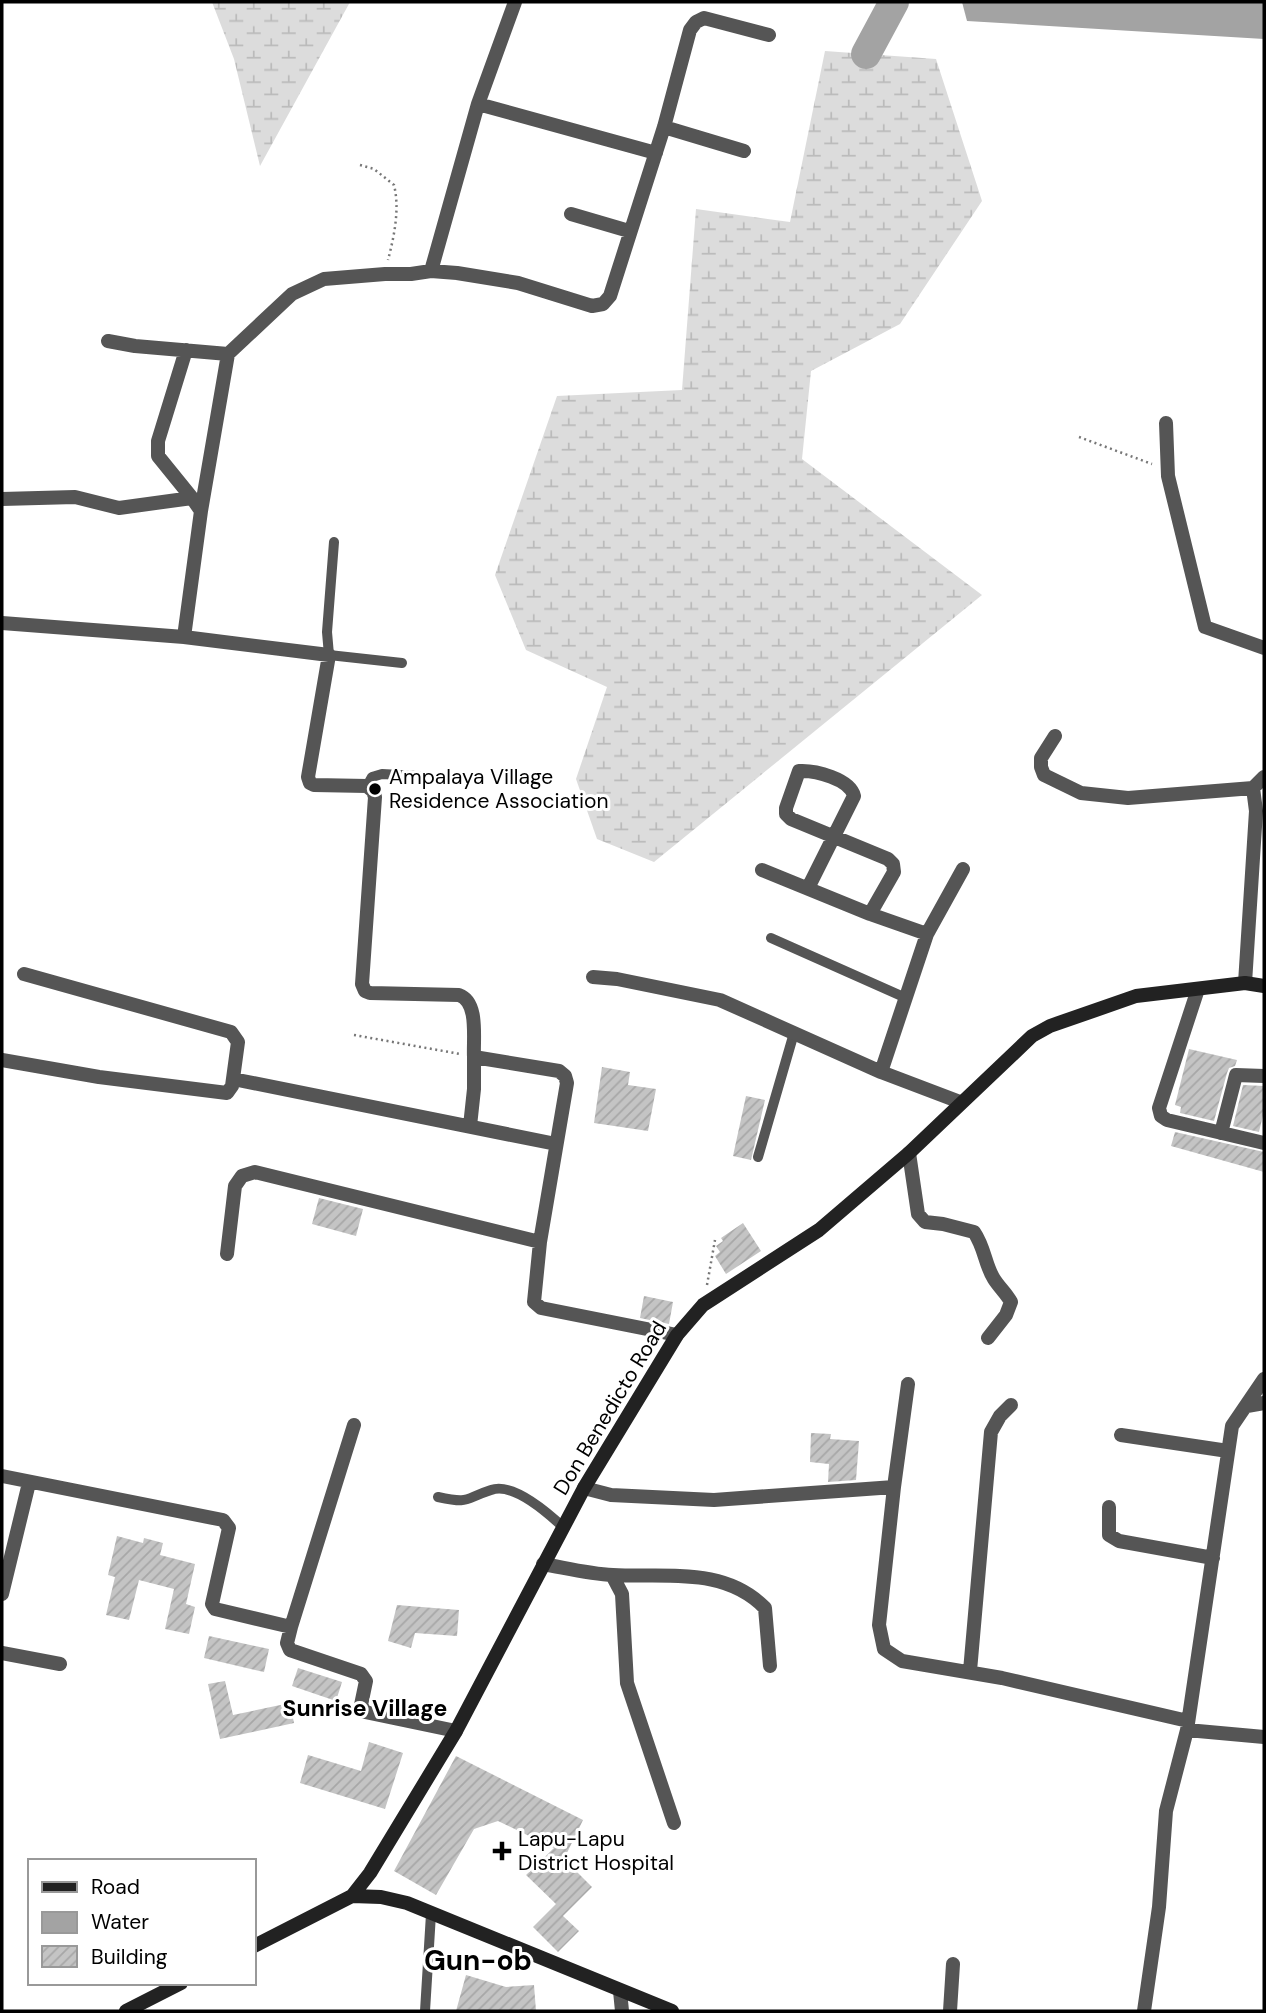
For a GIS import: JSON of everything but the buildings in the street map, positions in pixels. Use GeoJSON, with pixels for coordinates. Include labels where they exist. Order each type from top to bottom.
{"type":"FeatureCollection","features":[{"type":"Feature","properties":{"kind":"street"},"geometry":{"type":"LineString","coordinates":[[431,271],[478,104],[515,2]]}},
{"type":"Feature","properties":{"kind":"street"},"geometry":{"type":"LineString","coordinates":[[184,637],[201,511],[228,354],[292,294],[324,279],[385,274],[411,275],[431,271],[457,273],[518,283],[592,306],[603,304],[610,296],[656,153],[690,30],[696,22],[704,18],[769,35]]}},
{"type":"Feature","properties":{"kind":"street"},"geometry":{"type":"LineString","coordinates":[[478,104],[656,153]]}},
{"type":"Feature","properties":{"kind":"street"},"geometry":{"type":"LineString","coordinates":[[664,127],[744,151]]}},
{"type":"Feature","properties":{"kind":"street"},"geometry":{"type":"LineString","coordinates":[[571,214],[629,231]]}},
{"type":"Feature","properties":{"kind":"street"},"geometry":{"type":"LineString","coordinates":[[108,341],[228,354]]}},
{"type":"Feature","properties":{"kind":"street"},"geometry":{"type":"LineString","coordinates":[[186,350],[158,441],[158,456],[201,511]]}},
{"type":"Feature","properties":{"kind":"street"},"geometry":{"type":"LineString","coordinates":[[1166,423],[1168,470],[1205,627],[1264,648]]}},
{"type":"Feature","properties":{"kind":"street"},"geometry":{"type":"LineString","coordinates":[[2,499],[75,497],[119,508],[192,498]]}},
{"type":"Feature","properties":{"kind":"street"},"geometry":{"type":"LineString","coordinates":[[2,623],[184,637],[329,655],[308,777],[314,785],[367,786],[375,797],[362,984],[370,993],[458,995],[466,998],[471,1006],[474,1057],[470,1126]]}},
{"type":"Feature","properties":{"kind":"street"},"geometry":{"type":"LineString","coordinates":[[1055,736],[1041,758],[1044,775],[1081,793],[1128,798],[1253,788],[1264,777]]}},
{"type":"Feature","properties":{"kind":"street"},"geometry":{"type":"LineString","coordinates":[[808,888],[833,835],[854,796],[846,782],[799,771],[786,808],[786,814],[791,820],[833,835],[888,859],[892,864],[894,872],[870,914]]}},
{"type":"Feature","properties":{"kind":"street"},"geometry":{"type":"LineString","coordinates":[[1245,983],[1260,812],[1253,788]]}},
{"type":"Feature","properties":{"kind":"street"},"geometry":{"type":"LineString","coordinates":[[881,1072],[928,934],[963,869]]}},
{"type":"Feature","properties":{"kind":"street"},"geometry":{"type":"LineString","coordinates":[[762,870],[870,914],[928,934]]}},
{"type":"Feature","properties":{"kind":"street"},"geometry":{"type":"LineString","coordinates":[[2,1060],[99,1077],[227,1093],[232,1086],[238,1042],[231,1032],[24,974]]}},
{"type":"Feature","properties":{"kind":"street"},"geometry":{"type":"LineString","coordinates":[[593,977],[617,979],[720,1000],[881,1072],[960,1102]]}},
{"type":"Feature","properties":{"kind":"street","name":"Don Benedicto Road"},"geometry":{"type":"LineString","coordinates":[[352,1896],[370,1873],[456,1731],[584,1488],[677,1335],[703,1305],[819,1230],[909,1153],[1032,1036],[1050,1026],[1136,996],[1245,983],[1264,986]]}},
{"type":"Feature","properties":{"kind":"street"},"geometry":{"type":"LineString","coordinates":[[1198,989],[1158,1108],[1161,1116],[1167,1120],[1264,1143]]}},
{"type":"Feature","properties":{"kind":"street"},"geometry":{"type":"LineString","coordinates":[[474,1057],[559,1071],[565,1076],[567,1083],[540,1242],[534,1302],[541,1308],[677,1335]]}},
{"type":"Feature","properties":{"kind":"street"},"geometry":{"type":"LineString","coordinates":[[1221,1133],[1236,1075],[1264,1076]]}},
{"type":"Feature","properties":{"kind":"street"},"geometry":{"type":"LineString","coordinates":[[233,1079],[556,1144]]}},
{"type":"Feature","properties":{"kind":"street"},"geometry":{"type":"LineString","coordinates":[[909,1153],[918,1214],[925,1222],[974,1232],[983,1244],[994,1278],[1011,1302],[1006,1315],[988,1338]]}},
{"type":"Feature","properties":{"kind":"street"},"geometry":{"type":"LineString","coordinates":[[227,1254],[235,1185],[242,1176],[255,1172],[540,1242]]}},
{"type":"Feature","properties":{"kind":"street"},"geometry":{"type":"LineString","coordinates":[[1144,2011],[1159,1907],[1166,1811],[1188,1726],[1232,1426],[1264,1379]]}},
{"type":"Feature","properties":{"kind":"street"},"geometry":{"type":"LineString","coordinates":[[908,1384],[879,1626],[884,1649],[902,1661],[970,1671],[1188,1726],[1264,1737]]}},
{"type":"Feature","properties":{"kind":"street"},"geometry":{"type":"LineString","coordinates":[[1247,1406],[1264,1403]]}},
{"type":"Feature","properties":{"kind":"street"},"geometry":{"type":"LineString","coordinates":[[970,1671],[991,1432],[1000,1416],[1012,1405]]}},
{"type":"Feature","properties":{"kind":"street"},"geometry":{"type":"LineString","coordinates":[[354,1425],[287,1643],[290,1650],[365,1676],[361,1705],[365,1712],[456,1731]]}},
{"type":"Feature","properties":{"kind":"street"},"geometry":{"type":"LineString","coordinates":[[1121,1435],[1228,1451]]}},
{"type":"Feature","properties":{"kind":"street"},"geometry":{"type":"LineString","coordinates":[[2,1476],[223,1520],[229,1528],[212,1604],[219,1611],[291,1627]]}},
{"type":"Feature","properties":{"kind":"street"},"geometry":{"type":"LineString","coordinates":[[2,1594],[29,1483]]}},
{"type":"Feature","properties":{"kind":"street"},"geometry":{"type":"LineString","coordinates":[[584,1488],[611,1495],[714,1500],[894,1487]]}},
{"type":"Feature","properties":{"kind":"street"},"geometry":{"type":"LineString","coordinates":[[1109,1507],[1109,1535],[1119,1541],[1213,1558]]}},
{"type":"Feature","properties":{"kind":"street"},"geometry":{"type":"LineString","coordinates":[[543,1564],[612,1575],[667,1574],[702,1578],[741,1588],[765,1608],[770,1666]]}},
{"type":"Feature","properties":{"kind":"street"},"geometry":{"type":"LineString","coordinates":[[612,1575],[622,1594],[627,1683],[674,1823]]}},
{"type":"Feature","properties":{"kind":"street"},"geometry":{"type":"LineString","coordinates":[[2,1653],[60,1664]]}},
{"type":"Feature","properties":{"kind":"street"},"geometry":{"type":"LineString","coordinates":[[256,1945],[352,1896],[382,1897],[407,1903],[672,2011]]}},
{"type":"Feature","properties":{"kind":"street"},"geometry":{"type":"LineString","coordinates":[[950,2011],[953,1964]]}},
{"type":"Feature","properties":{"kind":"street"},"geometry":{"type":"LineString","coordinates":[[132,2010],[177,1985]]}},
{"type":"Feature","properties":{"kind":"street"},"geometry":{"type":"LineString","coordinates":[[620,1991],[622,2011]]}},
{"type":"Feature","properties":{"kind":"lane"},"geometry":{"type":"LineString","coordinates":[[334,542],[327,632],[329,655],[402,663]]}},
{"type":"Feature","properties":{"kind":"lane"},"geometry":{"type":"LineString","coordinates":[[367,786],[372,777],[382,774],[419,776]]}},
{"type":"Feature","properties":{"kind":"lane"},"geometry":{"type":"LineString","coordinates":[[771,938],[906,998]]}},
{"type":"Feature","properties":{"kind":"lane"},"geometry":{"type":"LineString","coordinates":[[758,1157],[794,1033]]}},
{"type":"Feature","properties":{"kind":"lane"},"geometry":{"type":"LineString","coordinates":[[438,1497],[463,1502],[493,1489],[505,1488],[543,1510],[563,1527]]}},
{"type":"Feature","properties":{"kind":"lane"},"geometry":{"type":"LineString","coordinates":[[425,2011],[432,1914]]}},
{"type":"Feature","properties":{"kind":"path"},"geometry":{"type":"LineString","coordinates":[[360,165],[374,169],[394,185],[397,199],[393,239],[385,274]]}},
{"type":"Feature","properties":{"kind":"path"},"geometry":{"type":"LineString","coordinates":[[1079,437],[1168,470]]}},
{"type":"Feature","properties":{"kind":"path"},"geometry":{"type":"LineString","coordinates":[[354,1035],[474,1057]]}},
{"type":"Feature","properties":{"kind":"path"},"geometry":{"type":"LineString","coordinates":[[703,1305],[715,1240]]}},
{"type":"Feature","properties":{"kind":"green space"},"geometry":{"type":"Polygon","coordinates":[[[212,2],[350,2],[260,166],[234,59],[212,2]]]}},
{"type":"Feature","properties":{"kind":"green space"},"geometry":{"type":"Polygon","coordinates":[[[825,51],[936,59],[982,201],[900,324],[811,371],[802,459],[982,595],[654,862],[597,839],[576,779],[607,687],[526,650],[495,575],[557,396],[682,390],[696,209],[790,222],[825,51]]]}},
{"type":"Feature","properties":{"kind":"water"},"geometry":{"type":"Polygon","coordinates":[[[962,2],[1264,2],[1264,39],[967,21],[962,2]]]}},
{"type":"Feature","properties":{"kind":"waterway"},"geometry":{"type":"LineString","coordinates":[[866,54],[894,2]]}},
{"type":"Feature","properties":{"kind":"place","name":"Ampalaya Village Residence Association"},"geometry":{"type":"Point","coordinates":[375,789]}},
{"type":"Feature","properties":{"kind":"place","name":"Lapu-Lapu District Hospital"},"geometry":{"type":"Point","coordinates":[502,1851]}},
{"type":"Feature","properties":{"kind":"district","name":"Sunrise Village"},"geometry":{"type":"Point","coordinates":[365,1708]}},
{"type":"Feature","properties":{"kind":"district","name":"Gun-ob"},"geometry":{"type":"Point","coordinates":[478,1960]}}]}
